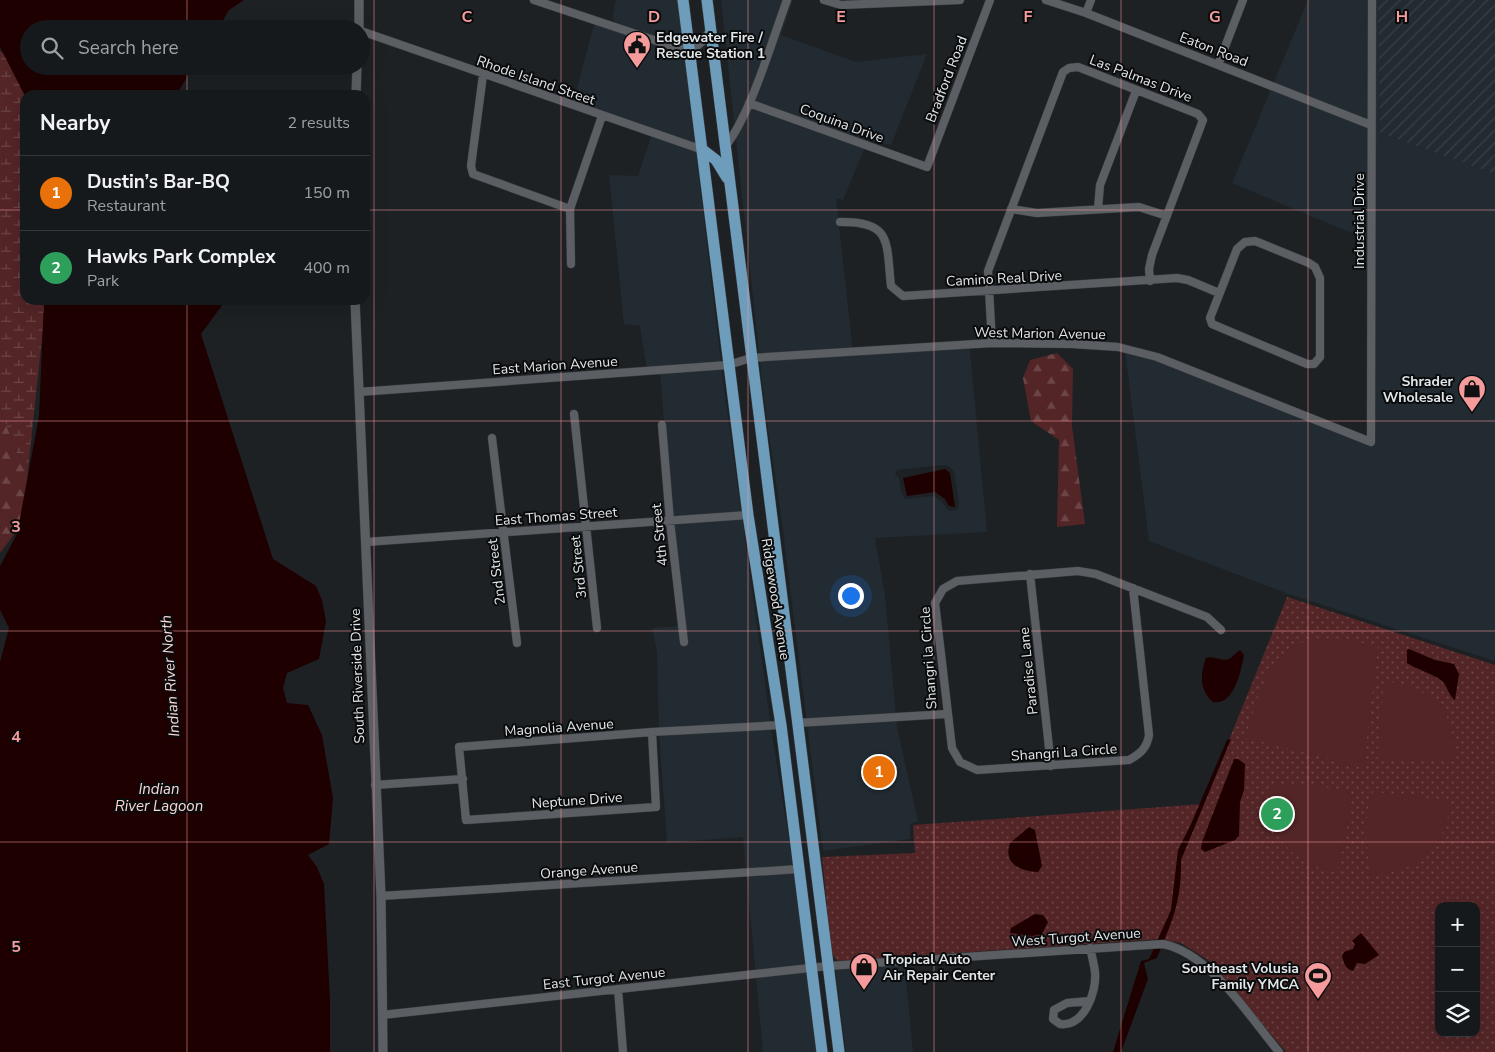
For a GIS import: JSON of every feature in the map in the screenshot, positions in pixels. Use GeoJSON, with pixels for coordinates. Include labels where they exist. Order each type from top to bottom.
{"type":"FeatureCollection","features":[{"type":"Feature","properties":{"kind":"main road","name":"Ridgewood Avenue"},"geometry":{"type":"LineString","coordinates":[[683,0],[728,365],[748,515],[781,725],[822,1052]]}},
{"type":"Feature","properties":{"kind":"main road","name":"Ridgewood Avenue"},"geometry":{"type":"LineString","coordinates":[[707,0],[839,1052]]}},
{"type":"Feature","properties":{"kind":"main road","name":"Ridgewood Avenue"},"geometry":{"type":"LineString","coordinates":[[703,150],[716,160],[730,183]]}},
{"type":"Feature","properties":{"kind":"main road"},"geometry":{"type":"LineString","coordinates":[[771,662],[778,668],[787,716],[792,722],[797,723]]}},
{"type":"Feature","properties":{"kind":"main road"},"geometry":{"type":"LineString","coordinates":[[781,725],[791,736],[796,765],[804,778]]}},
{"type":"Feature","properties":{"kind":"street"},"geometry":{"type":"LineString","coordinates":[[358,20],[359,0]]}},
{"type":"Feature","properties":{"kind":"street"},"geometry":{"type":"LineString","coordinates":[[534,0],[690,52],[703,41],[711,30]]}},
{"type":"Feature","properties":{"kind":"street"},"geometry":{"type":"LineString","coordinates":[[725,147],[735,134],[749,103],[787,0]]}},
{"type":"Feature","properties":{"kind":"street"},"geometry":{"type":"LineString","coordinates":[[824,0],[841,5],[891,1],[960,0]]}},
{"type":"Feature","properties":{"kind":"street","name":"Bradford Road"},"geometry":{"type":"LineString","coordinates":[[927,167],[990,0]]}},
{"type":"Feature","properties":{"kind":"street","name":"Eaton Road"},"geometry":{"type":"LineString","coordinates":[[1046,0],[1086,13],[1372,125]]}},
{"type":"Feature","properties":{"kind":"street"},"geometry":{"type":"LineString","coordinates":[[1086,13],[1091,0]]}},
{"type":"Feature","properties":{"kind":"street"},"geometry":{"type":"LineString","coordinates":[[1218,64],[1243,0]]}},
{"type":"Feature","properties":{"kind":"street","name":"Industrial Drive"},"geometry":{"type":"LineString","coordinates":[[1371,442],[1372,0]]}},
{"type":"Feature","properties":{"kind":"street","name":"Rhode Island Street"},"geometry":{"type":"LineString","coordinates":[[370,34],[703,150]]}},
{"type":"Feature","properties":{"kind":"street","name":"Las Palmas Drive"},"geometry":{"type":"LineString","coordinates":[[992,343],[988,271],[1063,72],[1069,68],[1078,67],[1198,114],[1202,120],[1150,263],[1150,281]]}},
{"type":"Feature","properties":{"kind":"street"},"geometry":{"type":"LineString","coordinates":[[356,90],[357,75]]}},
{"type":"Feature","properties":{"kind":"street"},"geometry":{"type":"LineString","coordinates":[[483,75],[471,166],[473,174],[570,209]]}},
{"type":"Feature","properties":{"kind":"street"},"geometry":{"type":"LineString","coordinates":[[1098,209],[1100,185],[1136,91]]}},
{"type":"Feature","properties":{"kind":"street","name":"Coquina Drive"},"geometry":{"type":"LineString","coordinates":[[749,103],[927,167]]}},
{"type":"Feature","properties":{"kind":"street"},"geometry":{"type":"LineString","coordinates":[[571,264],[570,209],[602,116]]}},
{"type":"Feature","properties":{"kind":"street"},"geometry":{"type":"LineString","coordinates":[[1011,209],[1037,213],[1139,207],[1167,216]]}},
{"type":"Feature","properties":{"kind":"street","name":"Camino Real Drive"},"geometry":{"type":"LineString","coordinates":[[840,222],[858,222],[879,229],[885,238],[891,286],[904,296],[1177,278],[1188,280],[1219,293]]}},
{"type":"Feature","properties":{"kind":"street"},"geometry":{"type":"LineString","coordinates":[[1255,241],[1309,263],[1315,268],[1320,278],[1320,357],[1314,364],[1307,364],[1216,328],[1210,318],[1219,293],[1237,249],[1245,242],[1255,241]]}},
{"type":"Feature","properties":{"kind":"street","name":"South Riverside Drive"},"geometry":{"type":"LineString","coordinates":[[355,305],[381,896],[383,1052]]}},
{"type":"Feature","properties":{"kind":"street","name":"West Marion Avenue"},"geometry":{"type":"LineString","coordinates":[[751,358],[992,343],[1072,344],[1118,347],[1157,357],[1371,442]]}},
{"type":"Feature","properties":{"kind":"street","name":"East Marion Avenue"},"geometry":{"type":"LineString","coordinates":[[359,392],[728,365],[751,358]]}},
{"type":"Feature","properties":{"kind":"street","name":"3rd Street"},"geometry":{"type":"LineString","coordinates":[[574,414],[597,628]]}},
{"type":"Feature","properties":{"kind":"street","name":"4th Street"},"geometry":{"type":"LineString","coordinates":[[662,425],[670,521],[684,642]]}},
{"type":"Feature","properties":{"kind":"street","name":"2nd Street"},"geometry":{"type":"LineString","coordinates":[[492,438],[517,643]]}},
{"type":"Feature","properties":{"kind":"street","name":"East Thomas Street"},"geometry":{"type":"LineString","coordinates":[[366,542],[748,515]]}},
{"type":"Feature","properties":{"kind":"street","name":"Shangri la Circle"},"geometry":{"type":"LineString","coordinates":[[797,723],[947,714],[935,603],[943,589],[956,581],[1078,571],[1096,574],[1207,617],[1221,630]]}},
{"type":"Feature","properties":{"kind":"street","name":"Paradise Lane"},"geometry":{"type":"LineString","coordinates":[[1030,574],[1051,766]]}},
{"type":"Feature","properties":{"kind":"street","name":"Shangri La Circle"},"geometry":{"type":"LineString","coordinates":[[947,714],[952,748],[960,762],[977,770],[1129,760],[1142,753],[1148,742],[1133,588]]}},
{"type":"Feature","properties":{"kind":"street","name":"Magnolia Avenue"},"geometry":{"type":"LineString","coordinates":[[463,779],[460,746],[781,725]]}},
{"type":"Feature","properties":{"kind":"street","name":"Neptune Drive"},"geometry":{"type":"LineString","coordinates":[[463,779],[466,820],[656,807],[652,732]]}},
{"type":"Feature","properties":{"kind":"street"},"geometry":{"type":"LineString","coordinates":[[375,785],[463,779]]}},
{"type":"Feature","properties":{"kind":"street","name":"Orange Avenue"},"geometry":{"type":"LineString","coordinates":[[381,896],[800,869]]}},
{"type":"Feature","properties":{"kind":"street","name":"West Turgot Avenue"},"geometry":{"type":"LineString","coordinates":[[828,966],[1159,944],[1182,949],[1209,968],[1279,1052]]}},
{"type":"Feature","properties":{"kind":"street"},"geometry":{"type":"LineString","coordinates":[[1089,1000],[1061,1005],[1054,1010],[1053,1019],[1060,1024],[1080,1019],[1089,1000],[1095,973],[1090,948]]}},
{"type":"Feature","properties":{"kind":"street","name":"East Turgot Avenue"},"geometry":{"type":"LineString","coordinates":[[382,1015],[828,966]]}},
{"type":"Feature","properties":{"kind":"street"},"geometry":{"type":"LineString","coordinates":[[618,989],[623,1052]]}},
{"type":"Feature","properties":{"kind":"shaded area"},"geometry":{"type":"Polygon","coordinates":[[[616,0],[678,0],[723,380],[772,734],[795,878],[818,1052],[763,1052],[743,837],[667,843],[659,732],[657,652],[652,628],[680,626],[660,370],[647,371],[640,326],[624,324],[609,175],[638,176],[652,134],[573,103],[596,17],[614,24],[613,14],[616,0]]]}},
{"type":"Feature","properties":{"kind":"shaded area"},"geometry":{"type":"Polygon","coordinates":[[[721,0],[793,0],[781,35],[856,62],[927,54],[891,145],[868,140],[843,200],[836,198],[853,351],[969,341],[987,532],[875,538],[885,595],[897,727],[918,821],[910,824],[910,839],[823,851],[782,523],[765,408],[721,0]],[[949,466],[897,470],[895,475],[899,478],[901,492],[905,499],[934,496],[948,510],[958,509],[959,502],[954,472],[949,466]]]}},
{"type":"Feature","properties":{"kind":"shaded area"},"geometry":{"type":"Polygon","coordinates":[[[1308,0],[1378,0],[1380,133],[1495,174],[1495,661],[1286,593],[1149,541],[1124,343],[1231,387],[1370,437],[1366,239],[1232,183],[1308,0]]]}},
{"type":"Feature","properties":{"kind":"shaded area"},"geometry":{"type":"Polygon","coordinates":[[[1378,0],[1495,0],[1495,174],[1380,133],[1378,0]]]}},
{"type":"Feature","properties":{"kind":"shaded area"},"geometry":{"type":"Polygon","coordinates":[[[904,959],[913,1052],[846,1052],[834,962],[904,959]]]}},
{"type":"Feature","properties":{"kind":"green space"},"geometry":{"type":"Polygon","coordinates":[[[0,51],[6,55],[23,90],[20,90],[20,305],[45,305],[28,470],[17,454],[0,407],[0,51]]]}},
{"type":"Feature","properties":{"kind":"green space"},"geometry":{"type":"Polygon","coordinates":[[[1057,353],[1073,369],[1072,426],[1085,524],[1057,527],[1059,440],[1031,421],[1023,378],[1030,360],[1057,353]]]}},
{"type":"Feature","properties":{"kind":"green space"},"geometry":{"type":"Polygon","coordinates":[[[0,407],[17,454],[28,470],[27,489],[18,529],[0,553],[0,407]]]}},
{"type":"Feature","properties":{"kind":"green space"},"geometry":{"type":"Polygon","coordinates":[[[1287,597],[1495,665],[1495,1052],[1286,1052],[1208,960],[1181,943],[1161,939],[838,961],[834,957],[831,947],[822,857],[915,853],[913,825],[1203,804],[1287,597]]]}},
{"type":"Feature","properties":{"kind":"green space"},"geometry":{"type":"Polygon","coordinates":[[[1320,638],[1342,639],[1378,646],[1364,763],[1355,768],[1324,757],[1246,738],[1259,694],[1275,664],[1288,650],[1307,641],[1320,638]]]}},
{"type":"Feature","properties":{"kind":"green space"},"geometry":{"type":"Polygon","coordinates":[[[1384,681],[1416,689],[1429,696],[1439,705],[1451,728],[1453,761],[1383,761],[1377,757],[1384,681]]]}},
{"type":"Feature","properties":{"kind":"green space"},"geometry":{"type":"Polygon","coordinates":[[[1269,786],[1312,786],[1347,790],[1352,796],[1337,872],[1307,862],[1284,844],[1271,818],[1268,802],[1269,786]]]}},
{"type":"Feature","properties":{"kind":"green space"},"geometry":{"type":"Polygon","coordinates":[[[1373,792],[1410,795],[1450,802],[1448,818],[1443,833],[1426,856],[1401,870],[1370,874],[1366,832],[1369,797],[1373,792]]]}},
{"type":"Feature","properties":{"kind":"water"},"geometry":{"type":"Polygon","coordinates":[[[0,0],[244,0],[229,10],[223,20],[20,20],[20,75],[188,75],[179,90],[22,90],[0,47],[0,0]]]}},
{"type":"Feature","properties":{"kind":"water","name":"Indian River Lagoon"},"geometry":{"type":"Polygon","coordinates":[[[44,305],[222,305],[201,334],[273,559],[316,586],[322,600],[326,621],[319,659],[287,673],[283,688],[287,703],[308,705],[322,735],[333,798],[329,844],[308,855],[317,867],[324,884],[330,1000],[330,1052],[0,1052],[0,662],[9,628],[0,610],[0,566],[17,534],[39,416],[44,305]]]}},
{"type":"Feature","properties":{"kind":"water"},"geometry":{"type":"Polygon","coordinates":[[[945,469],[950,473],[955,507],[949,506],[945,499],[935,492],[907,496],[903,478],[945,469]]]}},
{"type":"Feature","properties":{"kind":"water"},"geometry":{"type":"Polygon","coordinates":[[[1409,649],[1435,660],[1454,664],[1459,674],[1455,700],[1441,680],[1407,663],[1407,650],[1409,649]]]}},
{"type":"Feature","properties":{"kind":"water"},"geometry":{"type":"Polygon","coordinates":[[[1240,650],[1244,655],[1235,686],[1226,699],[1220,702],[1213,702],[1205,692],[1202,681],[1206,658],[1229,659],[1240,650]]]}},
{"type":"Feature","properties":{"kind":"water"},"geometry":{"type":"Polygon","coordinates":[[[1231,739],[1181,860],[1178,899],[1167,933],[1157,958],[1144,963],[1148,979],[1121,1052],[1113,1052],[1141,961],[1149,959],[1171,910],[1178,850],[1227,740],[1231,739]]]}},
{"type":"Feature","properties":{"kind":"water"},"geometry":{"type":"Polygon","coordinates":[[[1234,759],[1238,759],[1245,764],[1244,790],[1240,802],[1239,836],[1235,840],[1205,852],[1201,849],[1202,842],[1234,759]]]}},
{"type":"Feature","properties":{"kind":"water"},"geometry":{"type":"Polygon","coordinates":[[[1029,827],[1035,830],[1042,866],[1038,872],[1019,868],[1011,861],[1009,856],[1010,843],[1029,827]]]}},
{"type":"Feature","properties":{"kind":"water"},"geometry":{"type":"Polygon","coordinates":[[[1035,914],[1043,915],[1048,922],[1042,934],[1032,936],[1010,933],[1011,928],[1035,914]]]}},
{"type":"Feature","properties":{"kind":"water"},"geometry":{"type":"Polygon","coordinates":[[[1361,933],[1379,955],[1365,964],[1357,963],[1353,971],[1344,963],[1342,956],[1344,952],[1353,949],[1355,944],[1352,941],[1361,933]]]}},
{"type":"Feature","properties":{"kind":"place","name":"Edgewater Fire / Rescue Station 1"},"geometry":{"type":"Point","coordinates":[637,69]}},
{"type":"Feature","properties":{"kind":"place","name":"Shrader Wholesale"},"geometry":{"type":"Point","coordinates":[1472,413]}},
{"type":"Feature","properties":{"kind":"place","name":"Dustin’s Bar-BQ"},"geometry":{"type":"Point","coordinates":[879,772]}},
{"type":"Feature","properties":{"kind":"place","name":"Hawks Park Complex"},"geometry":{"type":"Point","coordinates":[1277,814]}},
{"type":"Feature","properties":{"kind":"place","name":"Tropical Auto Air Repair Center"},"geometry":{"type":"Point","coordinates":[864,991]}},
{"type":"Feature","properties":{"kind":"place","name":"Southeast Volusia Family YMCA"},"geometry":{"type":"Point","coordinates":[1318,1000]}},
{"type":"Feature","properties":{"kind":"water label","name":"Indian River North"},"geometry":{"type":"Point","coordinates":[170,676]}}]}
